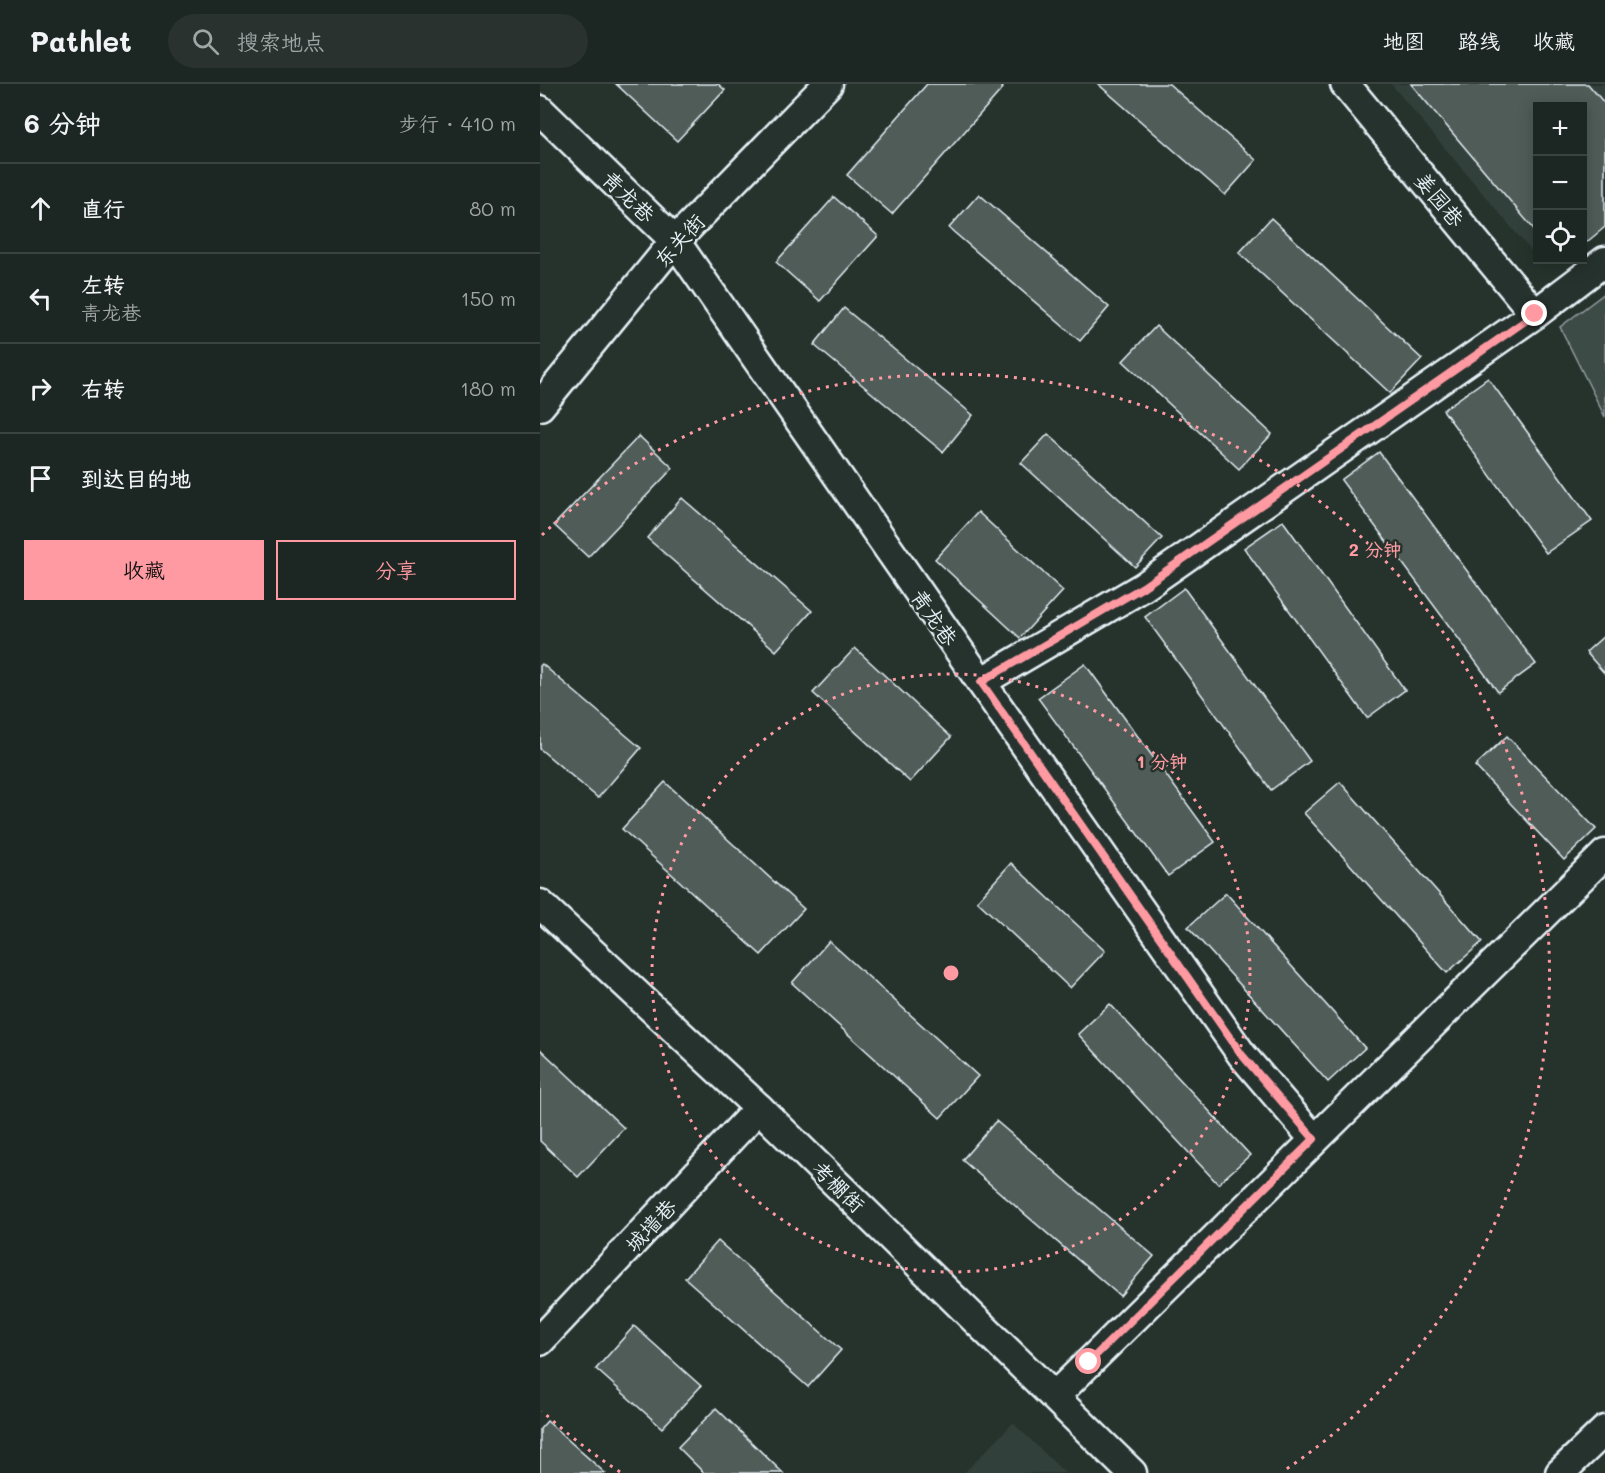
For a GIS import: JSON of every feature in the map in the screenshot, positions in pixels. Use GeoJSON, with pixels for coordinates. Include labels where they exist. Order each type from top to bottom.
{"type":"FeatureCollection","features":[{"type":"Feature","properties":{"kind":"street","name":"东关街"},"geometry":{"type":"LineString","coordinates":[[540,406],[675,241],[828,84]]}},
{"type":"Feature","properties":{"kind":"street","name":"姜园巷"},"geometry":{"type":"LineString","coordinates":[[1345,84],[1535,314]]}},
{"type":"Feature","properties":{"kind":"street","name":"青龙巷"},"geometry":{"type":"LineString","coordinates":[[540,110],[675,241],[1242,1055],[1314,1139]]}},
{"type":"Feature","properties":{"kind":"street"},"geometry":{"type":"LineString","coordinates":[[981,682],[1143,587],[1535,314],[1605,261]]}},
{"type":"Feature","properties":{"kind":"street"},"geometry":{"type":"LineString","coordinates":[[1055,1396],[1605,854]]}},
{"type":"Feature","properties":{"kind":"street","name":"考棚街"},"geometry":{"type":"LineString","coordinates":[[540,904],[759,1108],[1132,1473]]}},
{"type":"Feature","properties":{"kind":"street","name":"城墙巷"},"geometry":{"type":"LineString","coordinates":[[540,1341],[759,1108]]}},
{"type":"Feature","properties":{"kind":"street"},"geometry":{"type":"LineString","coordinates":[[1560,1473],[1605,1430]]}},
{"type":"Feature","properties":{"kind":"shaded area"},"geometry":{"type":"Polygon","coordinates":[[[1391,84],[1605,84],[1605,211],[1587,129],[1587,102],[1533,102],[1533,253],[1391,84]]]}},
{"type":"Feature","properties":{"kind":"shaded area"},"geometry":{"type":"Polygon","coordinates":[[[1605,293],[1605,417],[1560,327],[1605,293]]]}},
{"type":"Feature","properties":{"kind":"shaded area"},"geometry":{"type":"Polygon","coordinates":[[[1013,1423],[1065,1473],[964,1473],[1013,1423]]]}},
{"type":"Feature","properties":{"kind":"building"},"geometry":{"type":"Polygon","coordinates":[[[616,84],[718,84],[725,90],[677,141],[616,84]]]}},
{"type":"Feature","properties":{"kind":"building"},"geometry":{"type":"Polygon","coordinates":[[[927,84],[999,84],[1003,88],[892,214],[847,175],[927,84]]]}},
{"type":"Feature","properties":{"kind":"building"},"geometry":{"type":"Polygon","coordinates":[[[1098,84],[1169,84],[1256,160],[1225,195],[1098,84]]]}},
{"type":"Feature","properties":{"kind":"building"},"geometry":{"type":"Polygon","coordinates":[[[1411,84],[1588,84],[1605,104],[1605,227],[1587,242],[1587,102],[1533,102],[1533,228],[1411,84]]]}},
{"type":"Feature","properties":{"kind":"building"},"geometry":{"type":"Polygon","coordinates":[[[979,194],[1109,307],[1080,341],[949,228],[979,194]]]}},
{"type":"Feature","properties":{"kind":"building"},"geometry":{"type":"Polygon","coordinates":[[[834,197],[878,236],[820,301],[776,262],[834,197]]]}},
{"type":"Feature","properties":{"kind":"building"},"geometry":{"type":"Polygon","coordinates":[[[1271,218],[1422,359],[1390,393],[1239,253],[1271,218]]]}},
{"type":"Feature","properties":{"kind":"building"},"geometry":{"type":"Polygon","coordinates":[[[844,308],[973,415],[943,452],[814,345],[844,308]]]}},
{"type":"Feature","properties":{"kind":"building"},"geometry":{"type":"Polygon","coordinates":[[[1156,326],[1272,434],[1239,469],[1123,361],[1156,326]]]}},
{"type":"Feature","properties":{"kind":"building"},"geometry":{"type":"Polygon","coordinates":[[[1488,378],[1592,521],[1546,553],[1443,410],[1488,378]]]}},
{"type":"Feature","properties":{"kind":"building"},"geometry":{"type":"Polygon","coordinates":[[[1048,434],[1162,538],[1135,567],[1021,463],[1048,434]]]}},
{"type":"Feature","properties":{"kind":"building"},"geometry":{"type":"Polygon","coordinates":[[[639,436],[673,468],[588,557],[554,525],[639,436]]]}},
{"type":"Feature","properties":{"kind":"building"},"geometry":{"type":"Polygon","coordinates":[[[1379,452],[1536,664],[1498,692],[1341,480],[1379,452]]]}},
{"type":"Feature","properties":{"kind":"building"},"geometry":{"type":"Polygon","coordinates":[[[682,498],[812,611],[776,651],[647,538],[682,498]]]}},
{"type":"Feature","properties":{"kind":"building"},"geometry":{"type":"Polygon","coordinates":[[[978,512],[1063,591],[1020,638],[935,559],[978,512]]]}},
{"type":"Feature","properties":{"kind":"building"},"geometry":{"type":"Polygon","coordinates":[[[1283,521],[1405,690],[1367,718],[1244,548],[1283,521]]]}},
{"type":"Feature","properties":{"kind":"building"},"geometry":{"type":"Polygon","coordinates":[[[1184,588],[1310,761],[1271,790],[1145,617],[1184,588]]]}},
{"type":"Feature","properties":{"kind":"building"},"geometry":{"type":"Polygon","coordinates":[[[1605,635],[1605,674],[1586,652],[1605,635]]]}},
{"type":"Feature","properties":{"kind":"building"},"geometry":{"type":"Polygon","coordinates":[[[855,648],[951,737],[910,782],[813,693],[855,648]]]}},
{"type":"Feature","properties":{"kind":"building"},"geometry":{"type":"Polygon","coordinates":[[[542,664],[641,748],[598,798],[540,749],[540,666],[542,664]]]}},
{"type":"Feature","properties":{"kind":"building"},"geometry":{"type":"Polygon","coordinates":[[[1085,664],[1215,842],[1168,876],[1038,698],[1085,664]]]}},
{"type":"Feature","properties":{"kind":"building"},"geometry":{"type":"Polygon","coordinates":[[[1507,736],[1596,829],[1564,860],[1475,766],[1507,736]]]}},
{"type":"Feature","properties":{"kind":"building"},"geometry":{"type":"Polygon","coordinates":[[[665,782],[804,909],[761,955],[622,829],[665,782]]]}},
{"type":"Feature","properties":{"kind":"building"},"geometry":{"type":"Polygon","coordinates":[[[1340,782],[1482,942],[1447,973],[1304,813],[1340,782]]]}},
{"type":"Feature","properties":{"kind":"building"},"geometry":{"type":"Polygon","coordinates":[[[1011,863],[1105,951],[1070,988],[977,901],[1011,863]]]}},
{"type":"Feature","properties":{"kind":"building"},"geometry":{"type":"Polygon","coordinates":[[[1226,893],[1365,1048],[1328,1082],[1188,927],[1226,893]]]}},
{"type":"Feature","properties":{"kind":"building"},"geometry":{"type":"Polygon","coordinates":[[[829,941],[978,1076],[940,1118],[792,983],[829,941]]]}},
{"type":"Feature","properties":{"kind":"building"},"geometry":{"type":"Polygon","coordinates":[[[1110,1004],[1250,1155],[1218,1184],[1078,1034],[1110,1004]]]}},
{"type":"Feature","properties":{"kind":"building"},"geometry":{"type":"Polygon","coordinates":[[[540,1049],[624,1128],[578,1177],[540,1141],[540,1049]]]}},
{"type":"Feature","properties":{"kind":"building"},"geometry":{"type":"Polygon","coordinates":[[[996,1121],[1154,1256],[1120,1296],[962,1160],[996,1121]]]}},
{"type":"Feature","properties":{"kind":"building"},"geometry":{"type":"Polygon","coordinates":[[[718,1241],[841,1350],[808,1387],[685,1278],[718,1241]]]}},
{"type":"Feature","properties":{"kind":"building"},"geometry":{"type":"Polygon","coordinates":[[[634,1326],[701,1386],[662,1428],[596,1369],[634,1326]]]}},
{"type":"Feature","properties":{"kind":"building"},"geometry":{"type":"Polygon","coordinates":[[[716,1408],[783,1473],[704,1473],[678,1447],[716,1408]]]}},
{"type":"Feature","properties":{"kind":"building"},"geometry":{"type":"Polygon","coordinates":[[[547,1421],[605,1473],[540,1473],[540,1429],[547,1421]]]}},
{"type":"Feature","properties":{"kind":"route"},"geometry":{"type":"LineString","coordinates":[[1089,1362],[1314,1139],[1242,1055],[981,682],[1143,587],[1535,314]]}}]}
